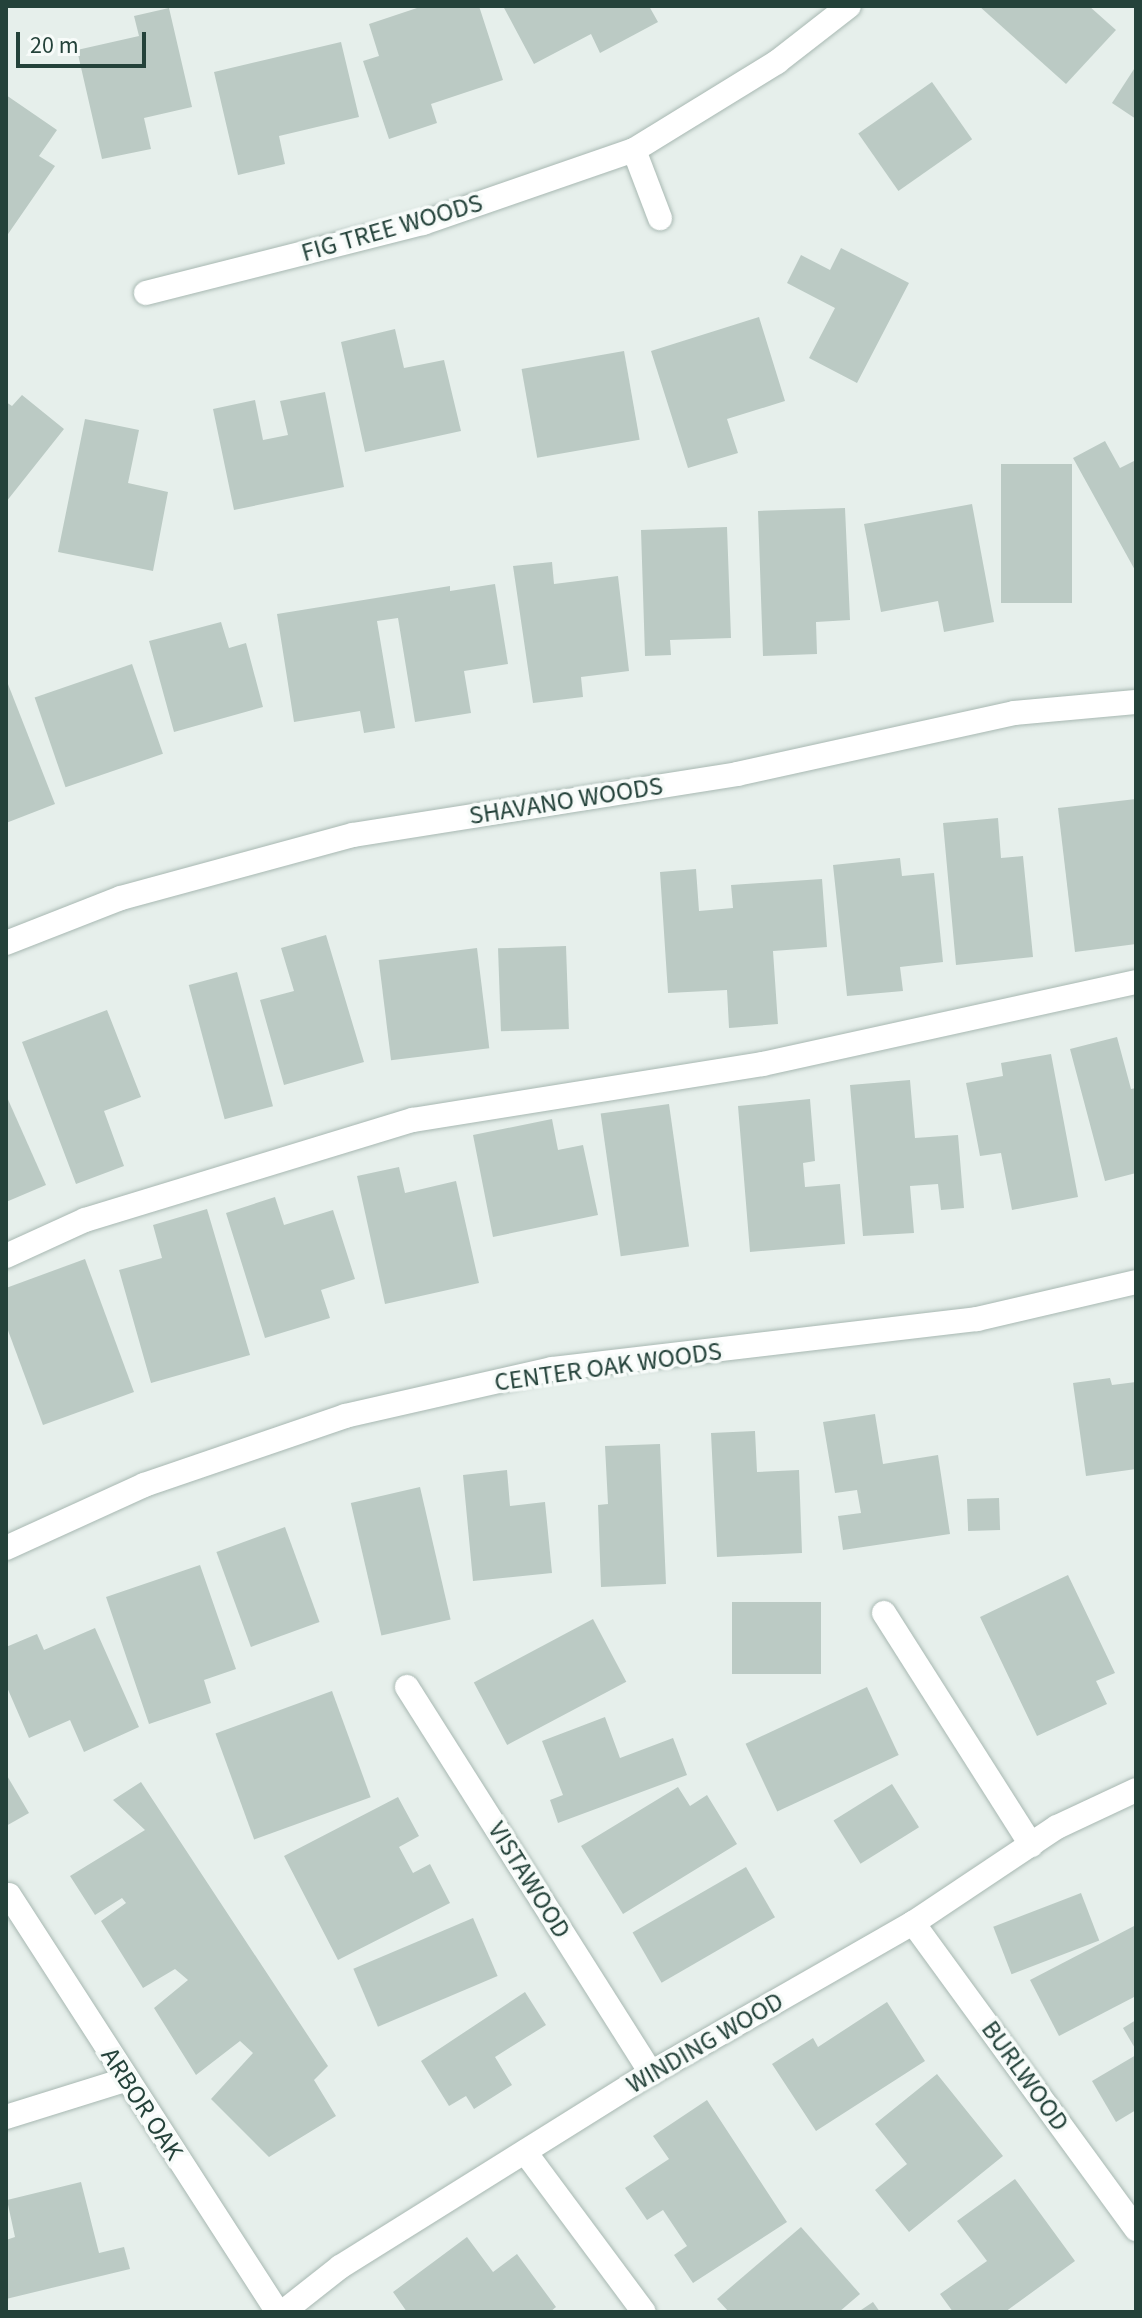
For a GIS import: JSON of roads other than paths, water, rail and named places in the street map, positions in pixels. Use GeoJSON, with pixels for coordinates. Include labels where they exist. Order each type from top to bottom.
{"type":"FeatureCollection","features":[{"type":"Feature","properties":{"kind":"street","name":"FIG TREE WOODS"},"geometry":{"type":"LineString","coordinates":[[146,293],[423,223],[634,150],[777,62],[849,6]]}},
{"type":"Feature","properties":{"kind":"street"},"geometry":{"type":"LineString","coordinates":[[634,150],[660,218]]}},
{"type":"Feature","properties":{"kind":"street","name":"SHAVANO WOODS"},"geometry":{"type":"LineString","coordinates":[[6,943],[121,898],[353,835],[737,774],[1014,713],[1136,702]]}},
{"type":"Feature","properties":{"kind":"street"},"geometry":{"type":"LineString","coordinates":[[6,1256],[85,1220],[413,1120],[763,1064],[1136,982]]}},
{"type":"Feature","properties":{"kind":"street","name":"CENTER OAK WOODS"},"geometry":{"type":"LineString","coordinates":[[6,1548],[144,1485],[345,1416],[552,1369],[977,1319],[1136,1282]]}},
{"type":"Feature","properties":{"kind":"street"},"geometry":{"type":"LineString","coordinates":[[884,1613],[1031,1845]]}},
{"type":"Feature","properties":{"kind":"street","name":"VISTAWOOD"},"geometry":{"type":"LineString","coordinates":[[407,1687],[651,2073]]}},
{"type":"Feature","properties":{"kind":"street","name":"WINDING WOOD"},"geometry":{"type":"LineString","coordinates":[[281,2312],[340,2267],[651,2073],[913,1923],[1031,1845],[1112,1797],[1136,1790]]}},
{"type":"Feature","properties":{"kind":"street","name":"ARBOR OAK"},"geometry":{"type":"LineString","coordinates":[[9,1895],[125,2080],[281,2312]]}},
{"type":"Feature","properties":{"kind":"street","name":"BURLWOOD"},"geometry":{"type":"LineString","coordinates":[[913,1923],[1136,2229]]}},
{"type":"Feature","properties":{"kind":"street"},"geometry":{"type":"LineString","coordinates":[[6,2117],[125,2080]]}},
{"type":"Feature","properties":{"kind":"street"},"geometry":{"type":"LineString","coordinates":[[525,2152],[644,2312]]}}]}
